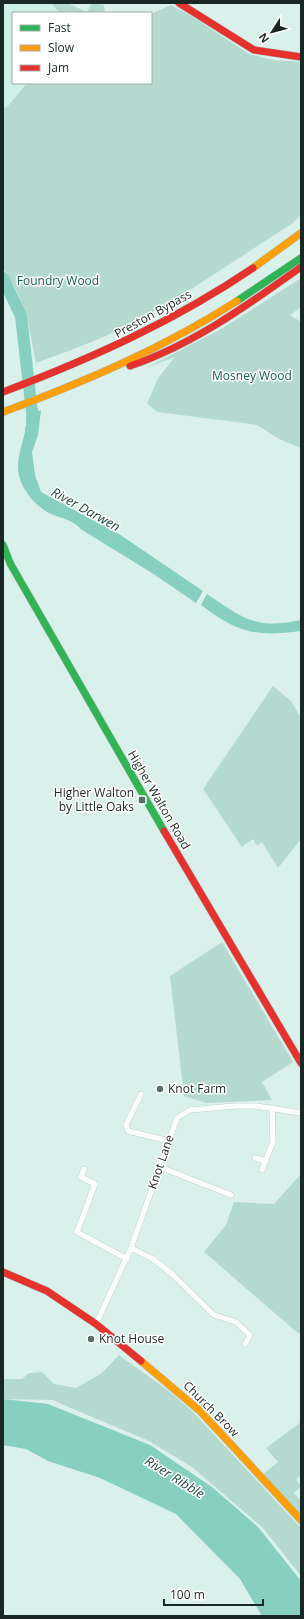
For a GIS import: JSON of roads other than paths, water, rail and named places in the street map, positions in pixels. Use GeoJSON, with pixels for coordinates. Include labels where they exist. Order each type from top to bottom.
{"type":"FeatureCollection","features":[{"type":"Feature","properties":{"kind":"main road"},"geometry":{"type":"LineString","coordinates":[[179,3],[254,50],[301,57]]}},
{"type":"Feature","properties":{"kind":"main road","name":"Preston Bypass"},"geometry":{"type":"LineString","coordinates":[[3,392],[56,373],[113,348],[162,324],[231,282],[283,247],[301,232]]}},
{"type":"Feature","properties":{"kind":"main road"},"geometry":{"type":"LineString","coordinates":[[3,412],[90,378],[172,340],[251,293],[301,258]]}},
{"type":"Feature","properties":{"kind":"main road"},"geometry":{"type":"LineString","coordinates":[[90,378],[155,358],[230,316],[268,292],[301,267]]}},
{"type":"Feature","properties":{"kind":"main road","name":"Higher Walton Road"},"geometry":{"type":"LineString","coordinates":[[3,545],[10,563],[120,756],[301,1063]]}},
{"type":"Feature","properties":{"kind":"main road","name":"Church Brow"},"geometry":{"type":"LineString","coordinates":[[3,1272],[47,1291],[96,1324],[200,1410],[301,1520]]}},
{"type":"Feature","properties":{"kind":"street"},"geometry":{"type":"LineString","coordinates":[[141,1094],[126,1125],[128,1131],[168,1141]]}},
{"type":"Feature","properties":{"kind":"street","name":"Knot Lane"},"geometry":{"type":"LineString","coordinates":[[96,1324],[127,1259],[177,1118],[190,1110],[256,1106],[301,1113]]}},
{"type":"Feature","properties":{"kind":"street"},"geometry":{"type":"LineString","coordinates":[[262,1170],[272,1142],[272,1108]]}},
{"type":"Feature","properties":{"kind":"street"},"geometry":{"type":"LineString","coordinates":[[256,1158],[266,1161]]}},
{"type":"Feature","properties":{"kind":"street"},"geometry":{"type":"LineString","coordinates":[[160,1167],[231,1195]]}},
{"type":"Feature","properties":{"kind":"street"},"geometry":{"type":"LineString","coordinates":[[84,1169],[81,1176],[95,1184],[77,1232],[127,1259]]}},
{"type":"Feature","properties":{"kind":"street"},"geometry":{"type":"LineString","coordinates":[[131,1248],[153,1260],[172,1274],[214,1315],[236,1322],[250,1335],[245,1344]]}},
{"type":"Feature","properties":{"kind":"water","name":"River Darwen"},"geometry":{"type":"Polygon","coordinates":[[[41,410],[38,435],[32,452],[35,475],[41,492],[119,534],[203,591],[196,603],[73,523],[42,509],[30,497],[21,482],[18,460],[26,429],[26,416],[41,410]]]}},
{"type":"Feature","properties":{"kind":"water"},"geometry":{"type":"Polygon","coordinates":[[[207,594],[230,610],[250,620],[272,624],[301,620],[301,631],[285,633],[259,633],[237,627],[226,622],[201,605],[207,594]]]}},
{"type":"Feature","properties":{"kind":"water","name":"River Ribble"},"geometry":{"type":"Polygon","coordinates":[[[3,1399],[48,1404],[150,1445],[212,1487],[258,1527],[301,1581],[301,1616],[262,1616],[240,1579],[176,1514],[100,1478],[48,1461],[26,1449],[3,1445],[3,1399]]]}},
{"type":"Feature","properties":{"kind":"waterway","name":"River Darwen"},"geometry":{"type":"LineString","coordinates":[[3,278],[21,316],[33,421],[31,430]]}},
{"type":"Feature","properties":{"kind":"place","name":"Higher Walton by Little Oaks"},"geometry":{"type":"Point","coordinates":[142,800]}},
{"type":"Feature","properties":{"kind":"place","name":"Knot Farm"},"geometry":{"type":"Point","coordinates":[160,1089]}},
{"type":"Feature","properties":{"kind":"place","name":"Knot House"},"geometry":{"type":"Point","coordinates":[91,1339]}},
{"type":"Feature","properties":{"kind":"park label","name":"Foundry Wood"},"geometry":{"type":"Point","coordinates":[58,281]}},
{"type":"Feature","properties":{"kind":"park label","name":"Mosney Wood"},"geometry":{"type":"Point","coordinates":[252,376]}}]}
